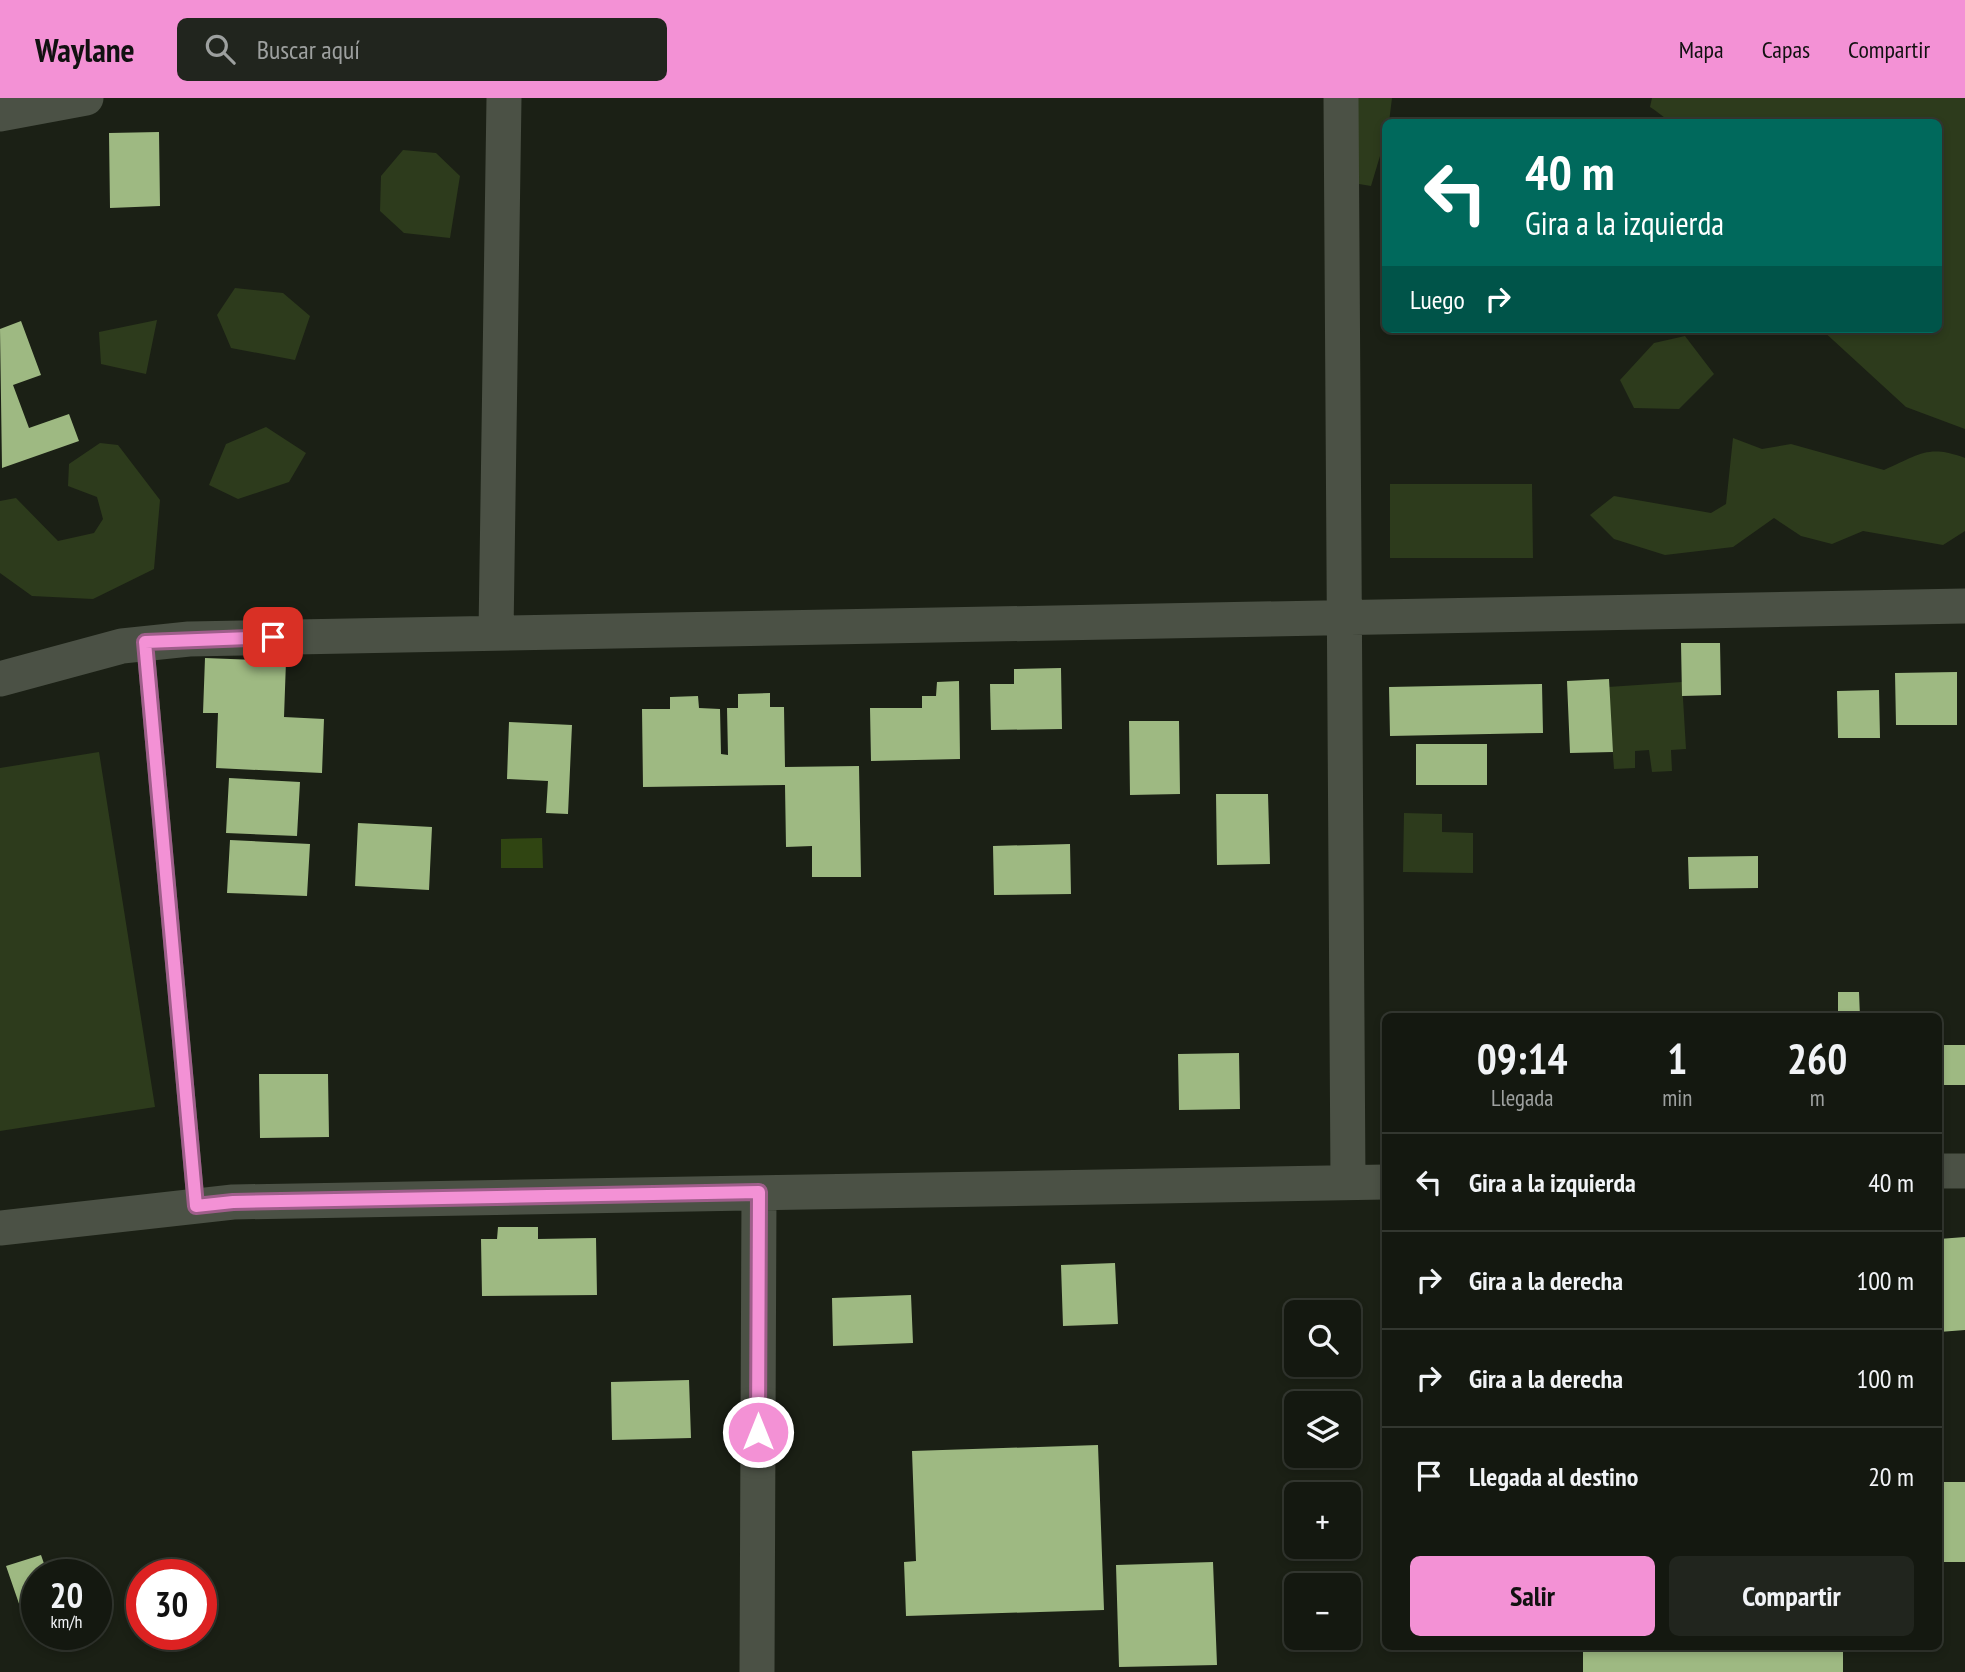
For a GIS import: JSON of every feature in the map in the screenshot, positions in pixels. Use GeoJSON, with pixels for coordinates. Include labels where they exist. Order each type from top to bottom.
{"type":"FeatureCollection","features":[{"type":"Feature","properties":{"kind":"street"},"geometry":{"type":"LineString","coordinates":[[0,114],[86,98]]}},
{"type":"Feature","properties":{"kind":"street"},"geometry":{"type":"LineString","coordinates":[[496,633],[504,98]]}},
{"type":"Feature","properties":{"kind":"street"},"geometry":{"type":"LineString","coordinates":[[1341,98],[1348,1182]]}},
{"type":"Feature","properties":{"kind":"street"},"geometry":{"type":"LineString","coordinates":[[0,679],[55,662],[145,642],[1965,606]]}},
{"type":"Feature","properties":{"kind":"street"},"geometry":{"type":"LineString","coordinates":[[1942,1171],[1965,1171]]}},
{"type":"Feature","properties":{"kind":"street"},"geometry":{"type":"LineString","coordinates":[[0,1228],[247,1202],[1382,1182]]}},
{"type":"Feature","properties":{"kind":"street"},"geometry":{"type":"LineString","coordinates":[[757,1672],[759,1192]]}},
{"type":"Feature","properties":{"kind":"lane"},"geometry":{"type":"LineString","coordinates":[[145,642],[196,1206]]}},
{"type":"Feature","properties":{"kind":"shaded area"},"geometry":{"type":"Polygon","coordinates":[[[1342,98],[1392,98],[1389,119],[1382,119],[1382,149],[1371,186],[1341,181],[1342,98]]]}},
{"type":"Feature","properties":{"kind":"shaded area"},"geometry":{"type":"Polygon","coordinates":[[[1652,98],[1965,98],[1965,429],[1906,407],[1825,333],[1942,333],[1942,119],[1667,119],[1650,107],[1652,98]]]}},
{"type":"Feature","properties":{"kind":"shaded area"},"geometry":{"type":"Polygon","coordinates":[[[403,150],[436,153],[460,176],[450,238],[404,233],[380,211],[381,176],[403,150]]]}},
{"type":"Feature","properties":{"kind":"shaded area"},"geometry":{"type":"Polygon","coordinates":[[[235,288],[283,293],[310,316],[295,360],[231,348],[217,315],[235,288]]]}},
{"type":"Feature","properties":{"kind":"shaded area"},"geometry":{"type":"Polygon","coordinates":[[[157,320],[146,374],[101,364],[99,332],[157,320]]]}},
{"type":"Feature","properties":{"kind":"shaded area"},"geometry":{"type":"Polygon","coordinates":[[[1685,336],[1714,374],[1679,409],[1634,408],[1620,380],[1654,343],[1685,336]]]}},
{"type":"Feature","properties":{"kind":"shaded area"},"geometry":{"type":"Polygon","coordinates":[[[266,427],[306,453],[289,482],[238,499],[209,485],[226,444],[266,427]]]}},
{"type":"Feature","properties":{"kind":"shaded area"},"geometry":{"type":"Polygon","coordinates":[[[1733,438],[1762,449],[1791,444],[1884,470],[1923,453],[1941,452],[1965,458],[1965,531],[1943,545],[1863,531],[1832,544],[1801,536],[1774,518],[1733,547],[1665,555],[1614,539],[1590,515],[1614,496],[1711,513],[1726,504],[1733,438]]]}},
{"type":"Feature","properties":{"kind":"shaded area"},"geometry":{"type":"Polygon","coordinates":[[[100,443],[118,445],[160,500],[154,569],[93,599],[32,596],[0,573],[0,501],[16,498],[58,541],[94,533],[103,519],[97,497],[68,486],[69,464],[100,443]]]}},
{"type":"Feature","properties":{"kind":"shaded area"},"geometry":{"type":"Polygon","coordinates":[[[1390,484],[1532,484],[1533,558],[1390,558],[1390,484]]]}},
{"type":"Feature","properties":{"kind":"shaded area"},"geometry":{"type":"Polygon","coordinates":[[[1682,682],[1686,749],[1671,750],[1672,771],[1652,772],[1649,750],[1635,751],[1635,768],[1614,769],[1608,687],[1682,682]]]}},
{"type":"Feature","properties":{"kind":"shaded area"},"geometry":{"type":"Polygon","coordinates":[[[99,752],[155,1107],[0,1131],[0,768],[99,752]]]}},
{"type":"Feature","properties":{"kind":"shaded area"},"geometry":{"type":"Polygon","coordinates":[[[1404,813],[1442,814],[1442,832],[1473,833],[1473,873],[1403,872],[1404,813]]]}},
{"type":"Feature","properties":{"kind":"shaded area"},"geometry":{"type":"Polygon","coordinates":[[[542,838],[543,868],[501,868],[501,839],[542,838]]]}},
{"type":"Feature","properties":{"kind":"building"},"geometry":{"type":"Polygon","coordinates":[[[159,132],[160,206],[110,208],[109,133],[159,132]]]}},
{"type":"Feature","properties":{"kind":"building"},"geometry":{"type":"Polygon","coordinates":[[[21,321],[41,375],[13,385],[29,428],[69,414],[79,441],[2,468],[0,329],[21,321]]]}},
{"type":"Feature","properties":{"kind":"building"},"geometry":{"type":"Polygon","coordinates":[[[1681,643],[1720,643],[1721,695],[1682,696],[1681,643]]]}},
{"type":"Feature","properties":{"kind":"building"},"geometry":{"type":"Polygon","coordinates":[[[205,658],[286,661],[284,717],[324,719],[322,773],[216,768],[218,713],[203,713],[205,658]]]}},
{"type":"Feature","properties":{"kind":"building"},"geometry":{"type":"Polygon","coordinates":[[[1061,668],[1062,729],[991,730],[990,684],[1014,684],[1014,669],[1061,668]]]}},
{"type":"Feature","properties":{"kind":"building"},"geometry":{"type":"Polygon","coordinates":[[[1957,672],[1957,725],[1896,725],[1895,673],[1957,672]]]}},
{"type":"Feature","properties":{"kind":"building"},"geometry":{"type":"Polygon","coordinates":[[[1609,679],[1613,752],[1570,753],[1567,681],[1609,679]]]}},
{"type":"Feature","properties":{"kind":"building"},"geometry":{"type":"Polygon","coordinates":[[[959,681],[960,759],[871,761],[870,708],[922,708],[922,696],[936,696],[937,682],[959,681]]]}},
{"type":"Feature","properties":{"kind":"building"},"geometry":{"type":"Polygon","coordinates":[[[1542,684],[1543,733],[1390,736],[1389,687],[1542,684]]]}},
{"type":"Feature","properties":{"kind":"building"},"geometry":{"type":"Polygon","coordinates":[[[1879,690],[1880,738],[1838,738],[1837,691],[1879,690]]]}},
{"type":"Feature","properties":{"kind":"building"},"geometry":{"type":"Polygon","coordinates":[[[770,693],[770,707],[784,707],[785,767],[859,766],[861,877],[812,877],[812,846],[786,847],[785,785],[643,787],[642,709],[670,709],[670,697],[698,696],[699,708],[720,709],[721,754],[728,755],[727,708],[738,708],[738,694],[770,693]]]}},
{"type":"Feature","properties":{"kind":"building"},"geometry":{"type":"Polygon","coordinates":[[[1129,721],[1179,721],[1180,794],[1130,795],[1129,721]]]}},
{"type":"Feature","properties":{"kind":"building"},"geometry":{"type":"Polygon","coordinates":[[[509,722],[572,725],[568,814],[546,813],[548,781],[507,779],[509,722]]]}},
{"type":"Feature","properties":{"kind":"building"},"geometry":{"type":"Polygon","coordinates":[[[1416,744],[1487,744],[1487,785],[1416,785],[1416,744]]]}},
{"type":"Feature","properties":{"kind":"building"},"geometry":{"type":"Polygon","coordinates":[[[229,778],[300,782],[297,836],[226,833],[229,778]]]}},
{"type":"Feature","properties":{"kind":"building"},"geometry":{"type":"Polygon","coordinates":[[[1216,794],[1268,794],[1270,864],[1217,865],[1216,794]]]}},
{"type":"Feature","properties":{"kind":"building"},"geometry":{"type":"Polygon","coordinates":[[[358,823],[432,827],[429,890],[355,886],[358,823]]]}},
{"type":"Feature","properties":{"kind":"building"},"geometry":{"type":"Polygon","coordinates":[[[230,840],[310,844],[307,896],[227,893],[230,840]]]}},
{"type":"Feature","properties":{"kind":"building"},"geometry":{"type":"Polygon","coordinates":[[[1070,844],[1071,894],[994,895],[993,846],[1070,844]]]}},
{"type":"Feature","properties":{"kind":"building"},"geometry":{"type":"Polygon","coordinates":[[[1758,856],[1758,888],[1689,889],[1688,857],[1758,856]]]}},
{"type":"Feature","properties":{"kind":"building"},"geometry":{"type":"Polygon","coordinates":[[[1838,992],[1859,992],[1860,1013],[1838,1013],[1838,992]]]}},
{"type":"Feature","properties":{"kind":"building"},"geometry":{"type":"Polygon","coordinates":[[[1942,1045],[1965,1045],[1965,1085],[1942,1085],[1942,1045]]]}},
{"type":"Feature","properties":{"kind":"building"},"geometry":{"type":"Polygon","coordinates":[[[1239,1053],[1240,1109],[1179,1110],[1178,1054],[1239,1053]]]}},
{"type":"Feature","properties":{"kind":"building"},"geometry":{"type":"Polygon","coordinates":[[[259,1074],[328,1074],[329,1137],[260,1138],[259,1074]]]}},
{"type":"Feature","properties":{"kind":"building"},"geometry":{"type":"Polygon","coordinates":[[[498,1227],[538,1227],[538,1239],[596,1238],[597,1295],[482,1296],[481,1239],[497,1239],[498,1227]]]}},
{"type":"Feature","properties":{"kind":"building"},"geometry":{"type":"Polygon","coordinates":[[[1965,1237],[1965,1330],[1942,1332],[1942,1239],[1965,1237]]]}},
{"type":"Feature","properties":{"kind":"building"},"geometry":{"type":"Polygon","coordinates":[[[1115,1263],[1118,1324],[1063,1326],[1061,1265],[1115,1263]]]}},
{"type":"Feature","properties":{"kind":"building"},"geometry":{"type":"Polygon","coordinates":[[[911,1295],[913,1343],[833,1346],[832,1298],[911,1295]]]}},
{"type":"Feature","properties":{"kind":"building"},"geometry":{"type":"Polygon","coordinates":[[[689,1380],[691,1438],[612,1440],[611,1382],[689,1380]]]}},
{"type":"Feature","properties":{"kind":"building"},"geometry":{"type":"Polygon","coordinates":[[[1098,1445],[1104,1610],[906,1616],[904,1562],[916,1561],[912,1451],[1098,1445]]]}},
{"type":"Feature","properties":{"kind":"building"},"geometry":{"type":"Polygon","coordinates":[[[1942,1482],[1965,1482],[1965,1562],[1942,1562],[1942,1482]]]}},
{"type":"Feature","properties":{"kind":"building"},"geometry":{"type":"Polygon","coordinates":[[[21,1561],[21,1610],[6,1566],[21,1561]]]}},
{"type":"Feature","properties":{"kind":"building"},"geometry":{"type":"Polygon","coordinates":[[[1213,1562],[1217,1665],[1119,1667],[1116,1565],[1213,1562]]]}},
{"type":"Feature","properties":{"kind":"building"},"geometry":{"type":"Polygon","coordinates":[[[1583,1650],[1843,1650],[1843,1672],[1583,1672],[1583,1650]]]}},
{"type":"Feature","properties":{"kind":"route"},"geometry":{"type":"LineString","coordinates":[[273,637],[145,642],[196,1206],[233,1202],[759,1192],[758,1432]]}}]}
